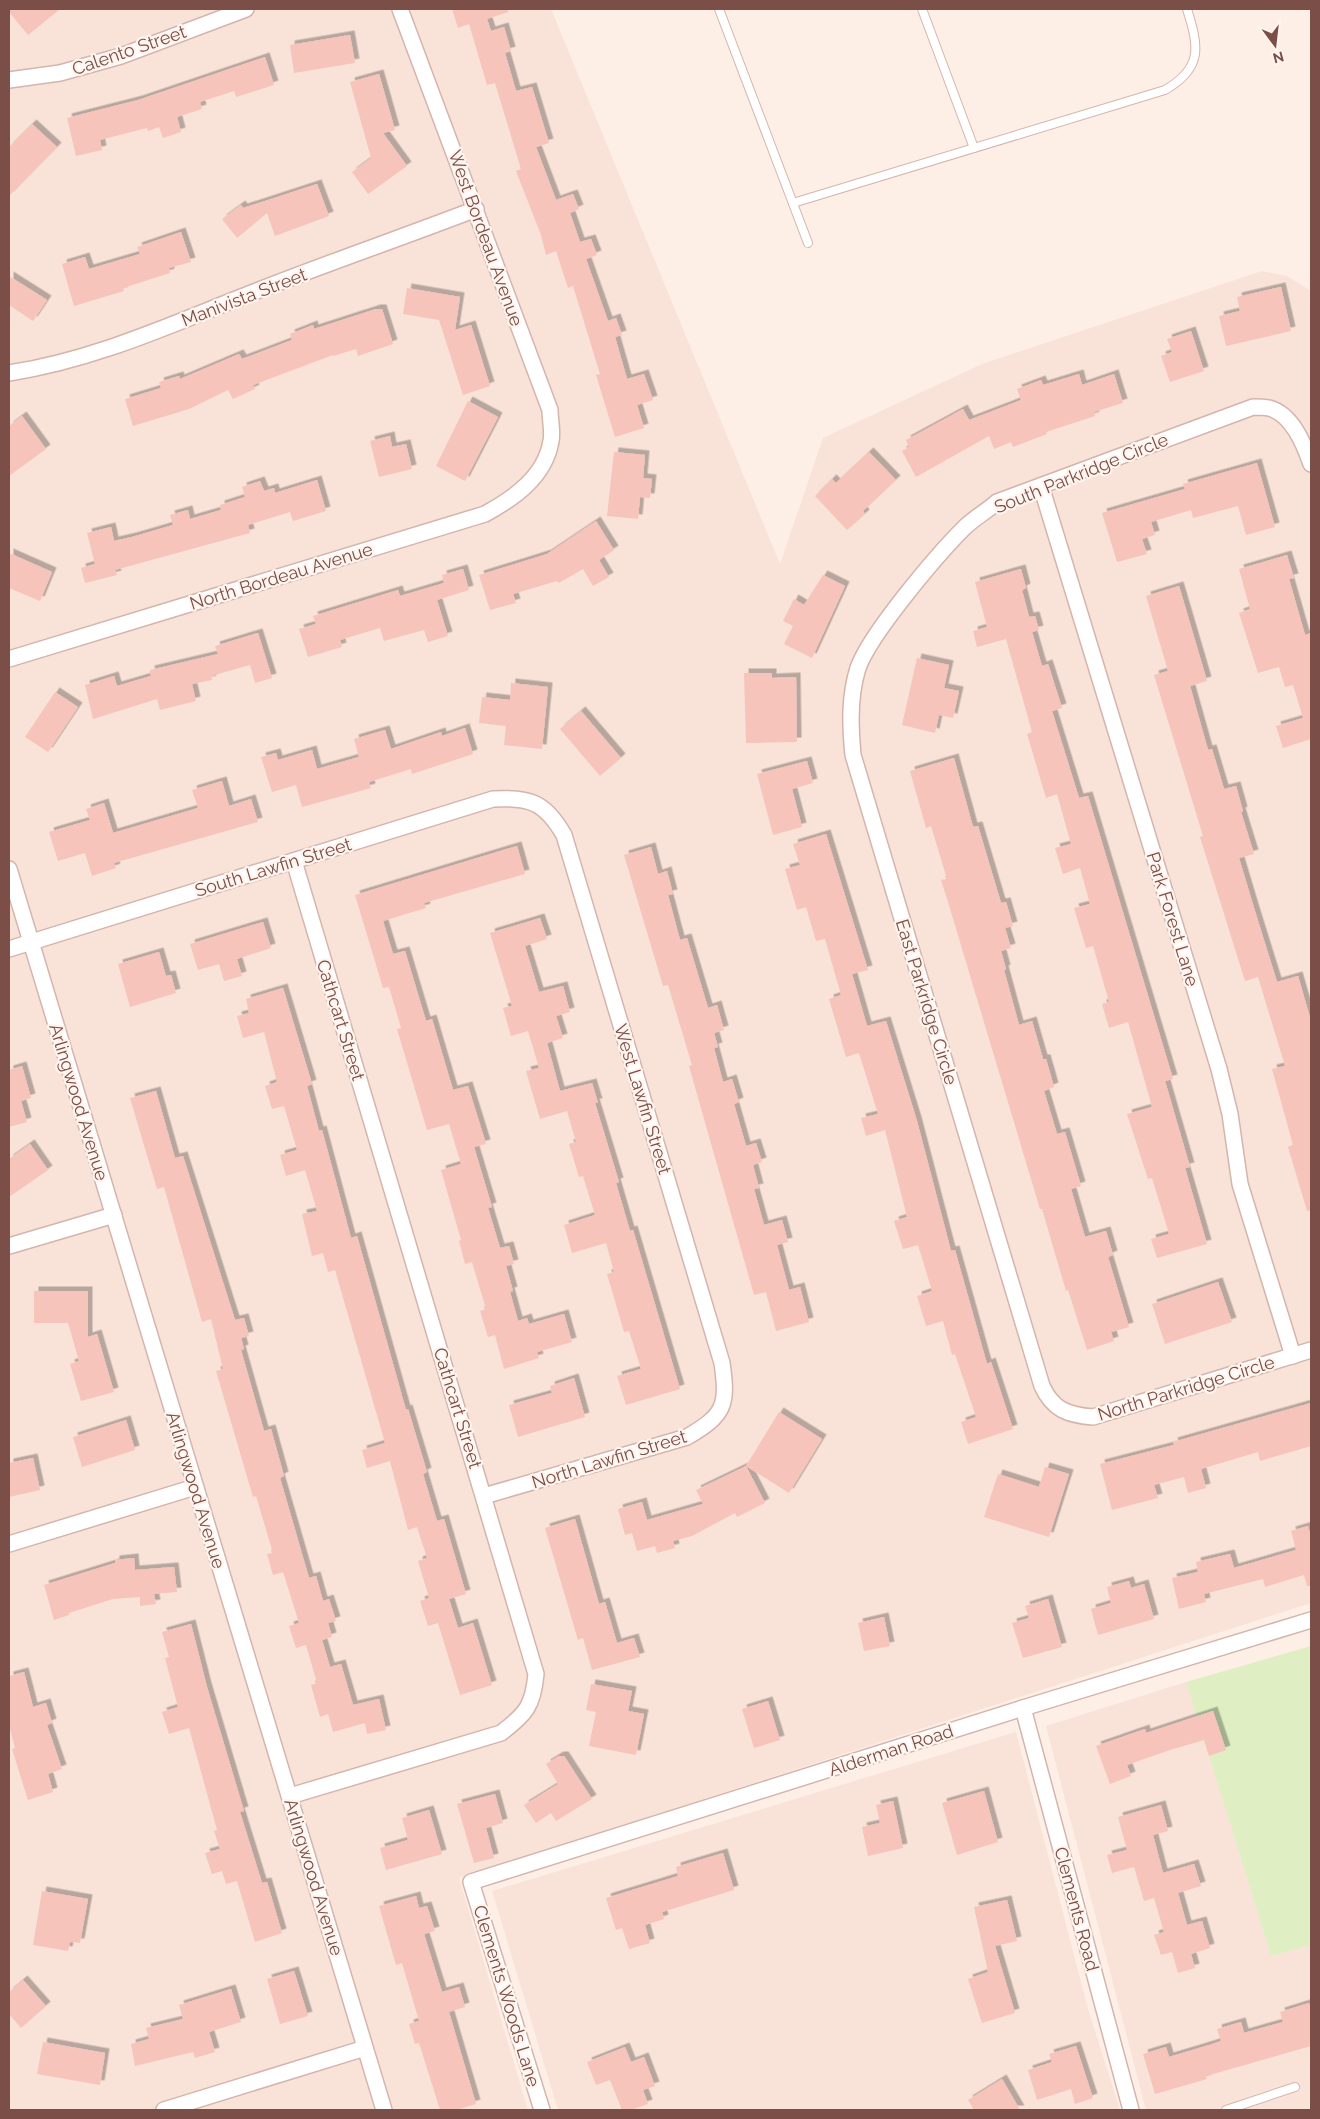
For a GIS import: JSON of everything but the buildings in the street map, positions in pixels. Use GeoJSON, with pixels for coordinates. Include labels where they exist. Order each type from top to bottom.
{"type":"FeatureCollection","features":[{"type":"Feature","properties":{"kind":"street","name":"Calento Street"},"geometry":{"type":"LineString","coordinates":[[9,80],[60,73],[121,56],[246,9]]}},
{"type":"Feature","properties":{"kind":"street","name":"West Bordeau Avenue"},"geometry":{"type":"LineString","coordinates":[[400,9],[550,410],[551,441],[540,469]]}},
{"type":"Feature","properties":{"kind":"street","name":"Manivista Street"},"geometry":{"type":"LineString","coordinates":[[9,373],[49,367],[121,346],[251,293],[476,209]]}},
{"type":"Feature","properties":{"kind":"street","name":"South Parkridge Circle"},"geometry":{"type":"LineString","coordinates":[[905,598],[964,528],[998,502],[1238,411],[1253,407],[1270,408],[1287,420],[1305,445],[1311,464]]}},
{"type":"Feature","properties":{"kind":"street","name":"North Bordeau Avenue"},"geometry":{"type":"LineString","coordinates":[[9,659],[485,514],[507,502],[526,486],[540,469]]}},
{"type":"Feature","properties":{"kind":"street","name":"Park Forest Lane"},"geometry":{"type":"LineString","coordinates":[[1041,486],[1219,1069],[1230,1114],[1240,1184],[1293,1356]]}},
{"type":"Feature","properties":{"kind":"street","name":"East Parkridge Circle"},"geometry":{"type":"LineString","coordinates":[[905,598],[874,639],[858,667],[852,697],[850,728],[853,755],[1042,1386],[1048,1399],[1061,1409]]}},
{"type":"Feature","properties":{"kind":"street","name":"South Lawfin Street"},"geometry":{"type":"LineString","coordinates":[[9,949],[493,799],[518,797],[538,804]]}},
{"type":"Feature","properties":{"kind":"street","name":"West Lawfin Street"},"geometry":{"type":"LineString","coordinates":[[538,804],[553,816],[564,835],[722,1363],[725,1383],[724,1405]]}},
{"type":"Feature","properties":{"kind":"street","name":"Cathcart Street"},"geometry":{"type":"LineString","coordinates":[[290,1796],[501,1734],[522,1717],[534,1697],[536,1674],[294,861]]}},
{"type":"Feature","properties":{"kind":"street","name":"Arlingwood Avenue"},"geometry":{"type":"LineString","coordinates":[[9,869],[384,2110]]}},
{"type":"Feature","properties":{"kind":"street"},"geometry":{"type":"LineString","coordinates":[[9,1246],[114,1215]]}},
{"type":"Feature","properties":{"kind":"street","name":"North Parkridge Circle"},"geometry":{"type":"LineString","coordinates":[[1061,1409],[1072,1416],[1093,1417],[1311,1350]]}},
{"type":"Feature","properties":{"kind":"street","name":"North Lawfin Street"},"geometry":{"type":"LineString","coordinates":[[484,1496],[688,1436],[710,1424],[724,1405]]}},
{"type":"Feature","properties":{"kind":"street"},"geometry":{"type":"LineString","coordinates":[[9,1544],[196,1487]]}},
{"type":"Feature","properties":{"kind":"street","name":"Alderman Road"},"geometry":{"type":"LineString","coordinates":[[471,1882],[1023,1708],[1311,1620]]}},
{"type":"Feature","properties":{"kind":"street","name":"Clements Road"},"geometry":{"type":"LineString","coordinates":[[1023,1708],[1131,2110]]}},
{"type":"Feature","properties":{"kind":"street","name":"Clements Woods Lane"},"geometry":{"type":"LineString","coordinates":[[471,1882],[542,2110]]}},
{"type":"Feature","properties":{"kind":"street"},"geometry":{"type":"LineString","coordinates":[[164,2110],[365,2048]]}},
{"type":"Feature","properties":{"kind":"lane"},"geometry":{"type":"LineString","coordinates":[[719,9],[808,243]]}},
{"type":"Feature","properties":{"kind":"lane"},"geometry":{"type":"LineString","coordinates":[[922,9],[974,148]]}},
{"type":"Feature","properties":{"kind":"lane"},"geometry":{"type":"LineString","coordinates":[[793,203],[1164,90],[1181,80],[1195,61],[1196,39],[1187,9]]}},
{"type":"Feature","properties":{"kind":"lane"},"geometry":{"type":"LineString","coordinates":[[1226,2110],[1295,2087]]}},
{"type":"Feature","properties":{"kind":"shaded area"},"geometry":{"type":"Polygon","coordinates":[[[9,9],[551,9],[780,564],[823,438],[982,364],[1262,271],[1287,276],[1311,291],[1311,1603],[459,1878],[528,2110],[9,2110],[9,9]]]}},
{"type":"Feature","properties":{"kind":"shaded area"},"geometry":{"type":"Polygon","coordinates":[[[1186,1682],[1271,1956],[1311,1945],[1311,2110],[1146,2110],[1046,1726],[1186,1682]]]}},
{"type":"Feature","properties":{"kind":"shaded area"},"geometry":{"type":"Polygon","coordinates":[[[1016,1732],[1088,2009],[1120,2110],[558,2110],[492,1891],[1016,1732]]]}},
{"type":"Feature","properties":{"kind":"green space"},"geometry":{"type":"Polygon","coordinates":[[[1311,1646],[1311,1945],[1271,1956],[1186,1682],[1311,1646]]]}}]}
